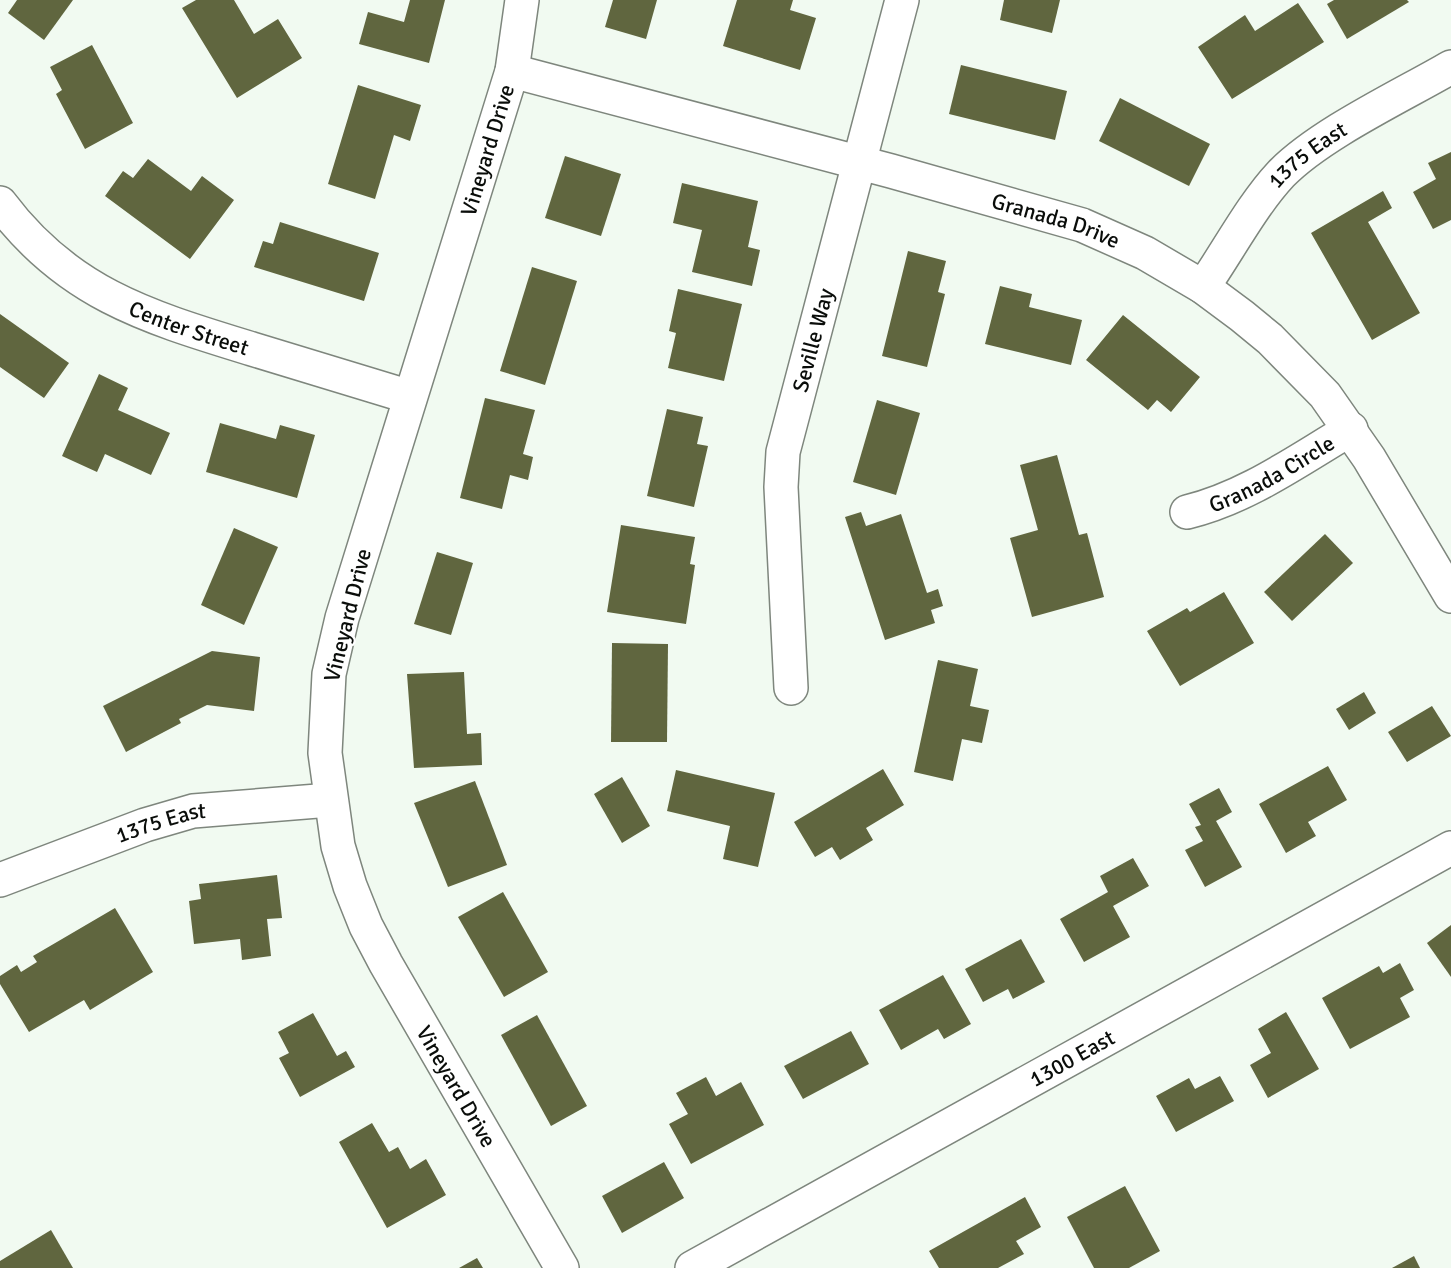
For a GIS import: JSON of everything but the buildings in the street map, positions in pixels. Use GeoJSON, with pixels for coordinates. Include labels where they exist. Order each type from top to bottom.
{"type":"FeatureCollection","features":[{"type":"Feature","properties":{"kind":"street","name":"Vineyard Drive"},"geometry":{"type":"LineString","coordinates":[[522,0],[512,70],[335,646],[326,706],[326,753],[330,800],[338,846],[366,926],[562,1268]]}},
{"type":"Feature","properties":{"kind":"street","name":"Seville Way"},"geometry":{"type":"LineString","coordinates":[[791,688],[781,487],[783,452],[902,0]]}},
{"type":"Feature","properties":{"kind":"street","name":"1375 East"},"geometry":{"type":"LineString","coordinates":[[1203,287],[1268,191],[1298,160],[1340,132],[1451,67]]}},
{"type":"Feature","properties":{"kind":"street","name":"Granada Drive"},"geometry":{"type":"LineString","coordinates":[[512,70],[1082,225],[1145,253],[1203,287],[1270,339],[1324,395],[1351,429],[1451,596]]}},
{"type":"Feature","properties":{"kind":"street","name":"Center Street"},"geometry":{"type":"LineString","coordinates":[[0,202],[17,225],[59,264],[80,280],[123,305],[171,324],[410,397]]}},
{"type":"Feature","properties":{"kind":"street","name":"Granada Circle"},"geometry":{"type":"LineString","coordinates":[[1187,512],[1210,506],[1255,487],[1351,429]]}},
{"type":"Feature","properties":{"kind":"street","name":"1375 East"},"geometry":{"type":"LineString","coordinates":[[0,880],[182,813],[214,807],[330,800]]}},
{"type":"Feature","properties":{"kind":"street","name":"1300 East"},"geometry":{"type":"LineString","coordinates":[[693,1268],[1451,848]]}}]}
